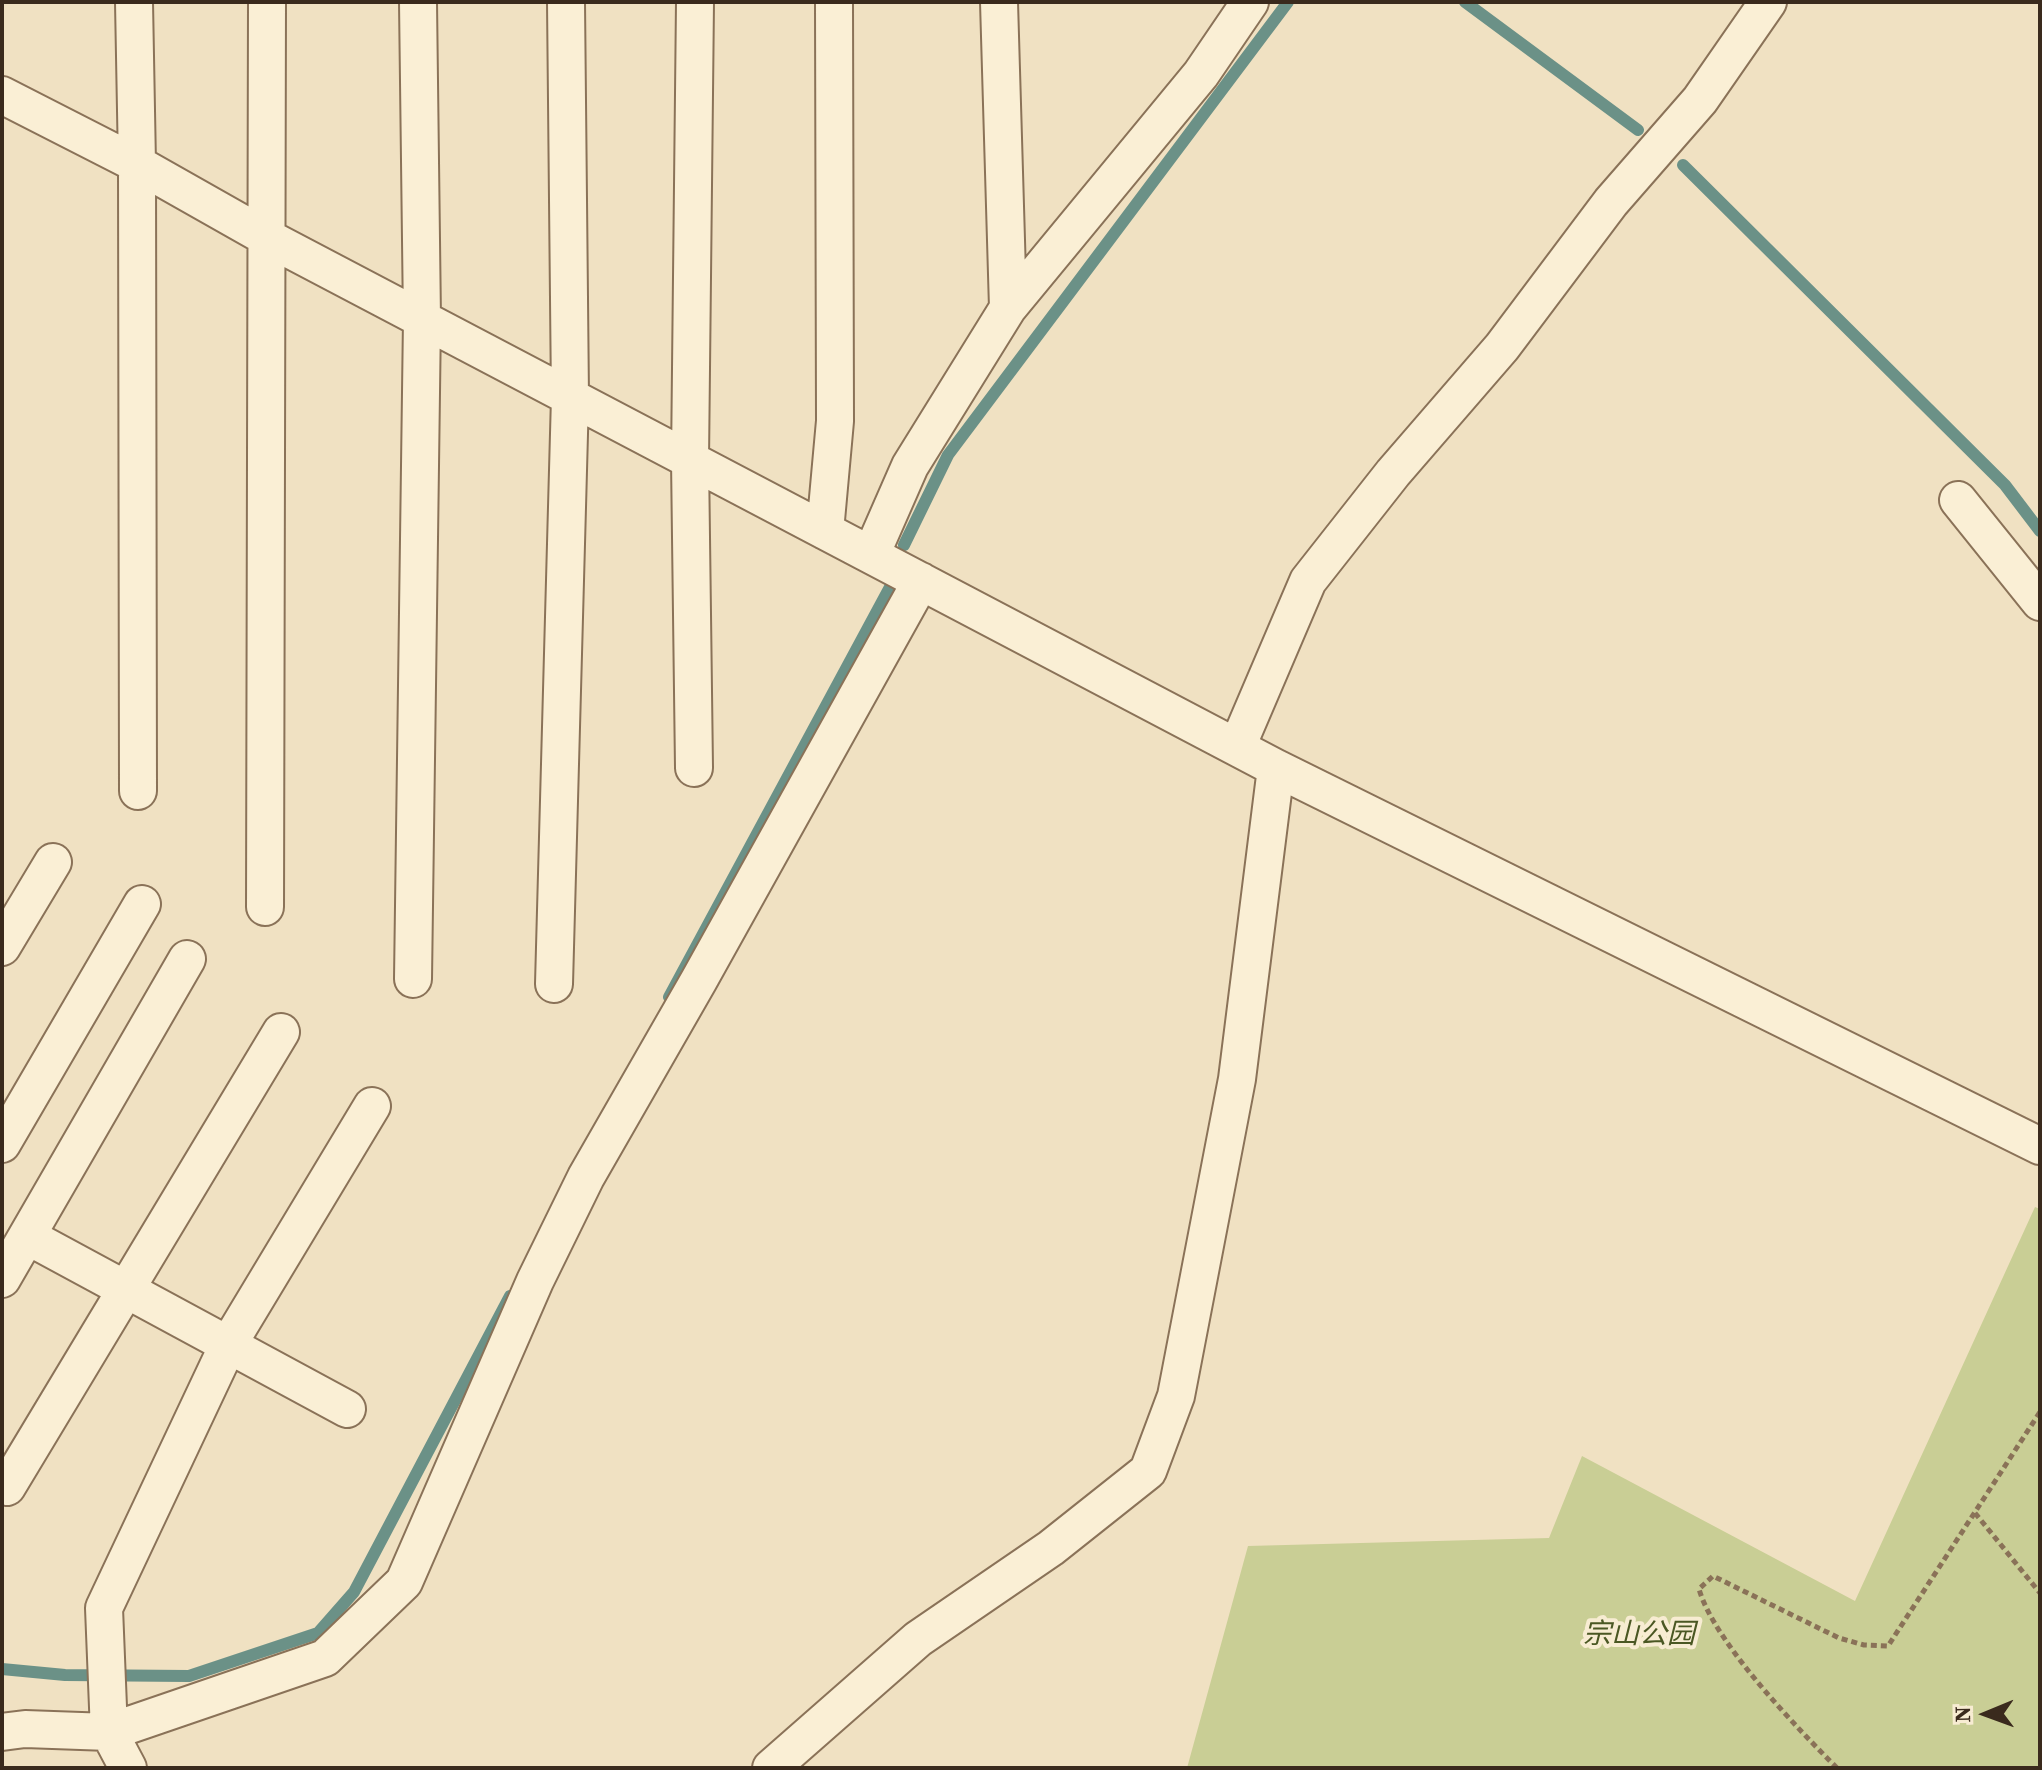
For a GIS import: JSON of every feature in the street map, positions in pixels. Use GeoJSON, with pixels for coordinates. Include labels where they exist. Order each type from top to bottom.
{"type":"FeatureCollection","features":[{"type":"Feature","properties":{"kind":"street"},"geometry":{"type":"LineString","coordinates":[[134,2],[138,791]]}},
{"type":"Feature","properties":{"kind":"street"},"geometry":{"type":"LineString","coordinates":[[265,907],[267,2]]}},
{"type":"Feature","properties":{"kind":"street"},"geometry":{"type":"LineString","coordinates":[[413,979],[422,319],[418,2]]}},
{"type":"Feature","properties":{"kind":"street"},"geometry":{"type":"LineString","coordinates":[[554,984],[570,397],[566,2]]}},
{"type":"Feature","properties":{"kind":"street"},"geometry":{"type":"LineString","coordinates":[[694,768],[690,460],[695,2]]}},
{"type":"Feature","properties":{"kind":"street"},"geometry":{"type":"LineString","coordinates":[[825,531],[835,421],[834,2]]}},
{"type":"Feature","properties":{"kind":"street"},"geometry":{"type":"LineString","coordinates":[[999,2],[1008,308]]}},
{"type":"Feature","properties":{"kind":"street"},"geometry":{"type":"LineString","coordinates":[[871,555],[910,466],[1008,308],[1201,74],[1250,2]]}},
{"type":"Feature","properties":{"kind":"street"},"geometry":{"type":"LineString","coordinates":[[1237,747],[1308,581],[1393,473],[1502,347],[1611,202],[1700,100],[1768,2]]}},
{"type":"Feature","properties":{"kind":"street"},"geometry":{"type":"LineString","coordinates":[[2,95],[1276,768],[2040,1146]]}},
{"type":"Feature","properties":{"kind":"street"},"geometry":{"type":"LineString","coordinates":[[1958,500],[2040,602]]}},
{"type":"Feature","properties":{"kind":"street"},"geometry":{"type":"LineString","coordinates":[[2,1732],[25,1729],[109,1732],[325,1658],[404,1582],[535,1281],[586,1177],[921,581]]}},
{"type":"Feature","properties":{"kind":"street"},"geometry":{"type":"LineString","coordinates":[[771,1768],[918,1639],[1051,1548],[1148,1471],[1176,1396],[1237,1079],[1276,768]]}},
{"type":"Feature","properties":{"kind":"street"},"geometry":{"type":"LineString","coordinates":[[2,947],[53,862]]}},
{"type":"Feature","properties":{"kind":"street"},"geometry":{"type":"LineString","coordinates":[[2,1144],[142,904]]}},
{"type":"Feature","properties":{"kind":"street"},"geometry":{"type":"LineString","coordinates":[[2,1279],[187,959]]}},
{"type":"Feature","properties":{"kind":"street"},"geometry":{"type":"LineString","coordinates":[[7,1487],[281,1032]]}},
{"type":"Feature","properties":{"kind":"street"},"geometry":{"type":"LineString","coordinates":[[128,1768],[109,1732],[104,1608],[228,1345],[372,1106]]}},
{"type":"Feature","properties":{"kind":"street"},"geometry":{"type":"LineString","coordinates":[[27,1236],[347,1409]]}},
{"type":"Feature","properties":{"kind":"path"},"geometry":{"type":"LineString","coordinates":[[1837,1768],[1767,1692],[1719,1630],[1705,1609],[1699,1589],[1713,1576],[1839,1638],[1864,1645],[1888,1646],[2040,1412]]}},
{"type":"Feature","properties":{"kind":"path"},"geometry":{"type":"LineString","coordinates":[[1975,1513],[2040,1593]]}},
{"type":"Feature","properties":{"kind":"green space","name":"宗山公园"},"geometry":{"type":"Polygon","coordinates":[[[2035,1207],[2040,1209],[2040,1768],[1187,1768],[1248,1546],[1549,1538],[1582,1456],[1855,1601],[2035,1207]]]}},
{"type":"Feature","properties":{"kind":"waterway"},"geometry":{"type":"LineString","coordinates":[[904,545],[948,455],[1288,2]]}},
{"type":"Feature","properties":{"kind":"waterway"},"geometry":{"type":"LineString","coordinates":[[1465,2],[1638,130]]}},
{"type":"Feature","properties":{"kind":"waterway"},"geometry":{"type":"LineString","coordinates":[[1683,165],[2005,485],[2040,531]]}},
{"type":"Feature","properties":{"kind":"waterway"},"geometry":{"type":"LineString","coordinates":[[669,997],[890,587]]}},
{"type":"Feature","properties":{"kind":"waterway"},"geometry":{"type":"LineString","coordinates":[[2,1669],[65,1675],[189,1676],[318,1633],[354,1592],[510,1296]]}}]}
